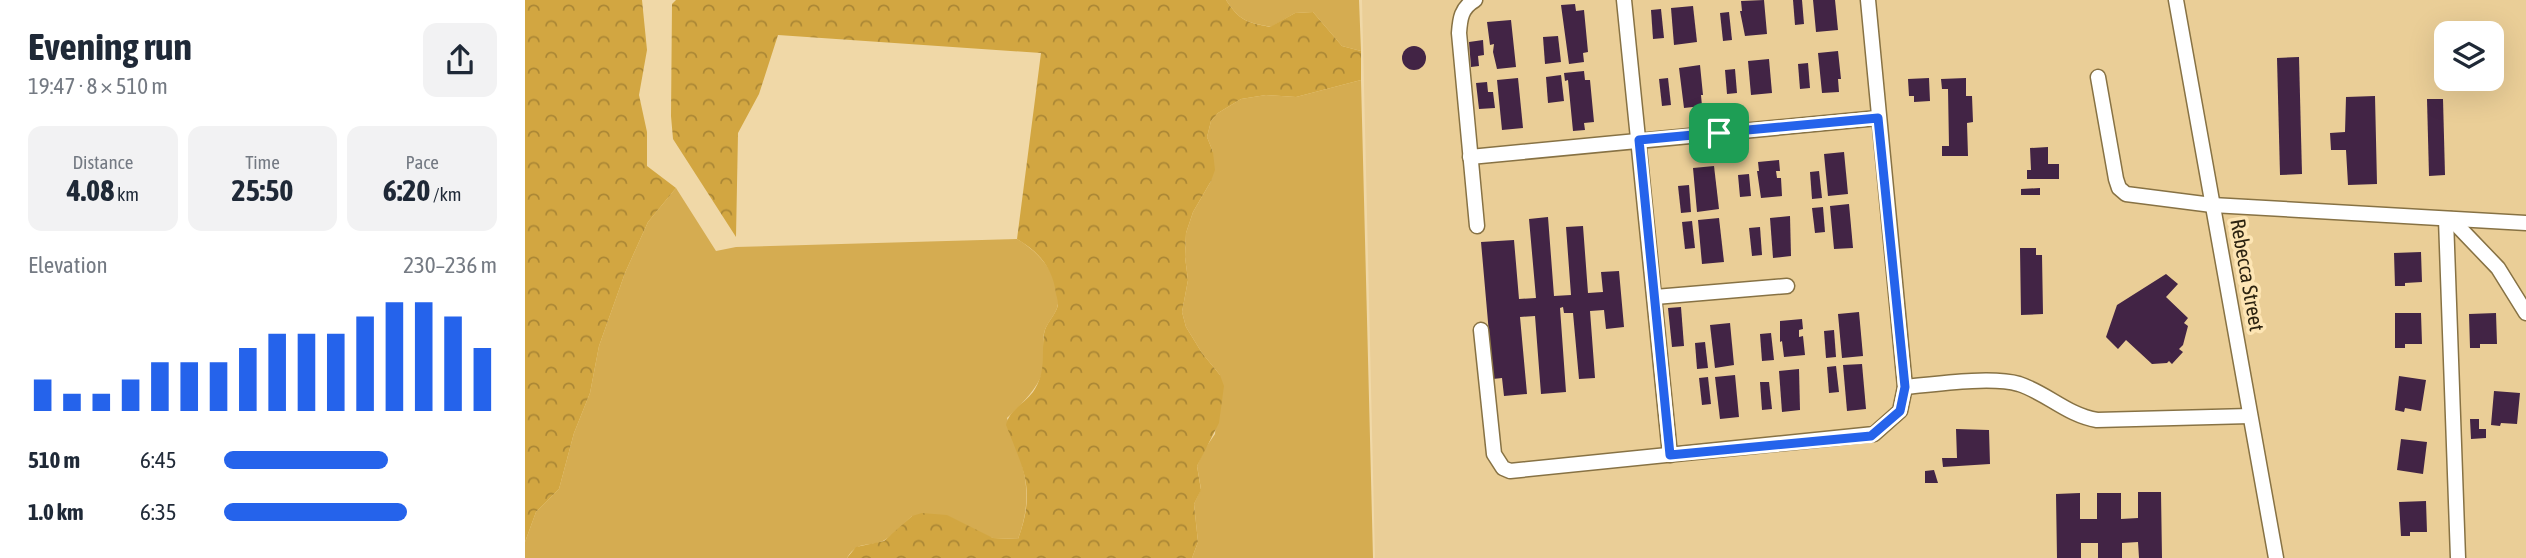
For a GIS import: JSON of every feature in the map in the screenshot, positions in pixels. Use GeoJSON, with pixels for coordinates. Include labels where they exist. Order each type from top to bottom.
{"type":"FeatureCollection","features":[{"type":"Feature","properties":{"kind":"street"},"geometry":{"type":"LineString","coordinates":[[1475,0],[1463,10],[1459,33],[1477,226]]}},
{"type":"Feature","properties":{"kind":"street"},"geometry":{"type":"LineString","coordinates":[[1624,0],[1670,455]]}},
{"type":"Feature","properties":{"kind":"street"},"geometry":{"type":"LineString","coordinates":[[1481,330],[1494,454],[1503,468],[1510,471],[1871,436],[1900,411],[1905,387],[1868,0]]}},
{"type":"Feature","properties":{"kind":"street","name":"Rebecca Street"},"geometry":{"type":"LineString","coordinates":[[2176,0],[2276,558]]}},
{"type":"Feature","properties":{"kind":"street"},"geometry":{"type":"LineString","coordinates":[[2098,77],[2119,188],[2126,194],[2212,205],[2526,223]]}},
{"type":"Feature","properties":{"kind":"street"},"geometry":{"type":"LineString","coordinates":[[1470,157],[1878,118]]}},
{"type":"Feature","properties":{"kind":"street"},"geometry":{"type":"LineString","coordinates":[[2448,219],[2498,268],[2526,313]]}},
{"type":"Feature","properties":{"kind":"street"},"geometry":{"type":"LineString","coordinates":[[2448,219],[2458,558]]}},
{"type":"Feature","properties":{"kind":"street"},"geometry":{"type":"LineString","coordinates":[[1655,297],[1787,286]]}},
{"type":"Feature","properties":{"kind":"street"},"geometry":{"type":"LineString","coordinates":[[1905,387],[2006,382],[2028,388],[2074,415],[2097,420],[2251,416]]}},
{"type":"Feature","properties":{"kind":"shaded area"},"geometry":{"type":"Polygon","coordinates":[[[1226,0],[1359,0],[1361,51],[1342,46],[1313,12],[1295,13],[1271,27],[1244,20],[1226,0]]]}},
{"type":"Feature","properties":{"kind":"shaded area"},"geometry":{"type":"Polygon","coordinates":[[[1362,0],[2526,0],[2526,558],[1375,558],[1362,0]]]}},
{"type":"Feature","properties":{"kind":"shaded area"},"geometry":{"type":"Polygon","coordinates":[[[1361,80],[1373,558],[1192,558],[1198,542],[1194,504],[1201,489],[1197,466],[1215,434],[1220,375],[1186,327],[1182,312],[1188,280],[1186,233],[1193,212],[1211,181],[1213,152],[1207,137],[1211,121],[1218,113],[1241,99],[1266,95],[1296,97],[1361,80]]]}},
{"type":"Feature","properties":{"kind":"shaded area"},"geometry":{"type":"Polygon","coordinates":[[[676,188],[716,251],[736,247],[1017,239],[1040,258],[1056,284],[1058,304],[1044,333],[1044,362],[1039,381],[1030,395],[1007,418],[1025,478],[1026,506],[1018,539],[993,538],[912,516],[889,537],[881,542],[856,548],[847,558],[525,558],[525,542],[536,512],[559,489],[574,433],[590,393],[599,346],[625,273],[648,222],[676,188]]]}},
{"type":"Feature","properties":{"kind":"green space"},"geometry":{"type":"Polygon","coordinates":[[[525,0],[642,0],[647,50],[639,95],[647,132],[647,166],[676,188],[648,222],[625,273],[599,346],[590,393],[574,433],[559,489],[536,512],[525,542],[525,0]]]}},
{"type":"Feature","properties":{"kind":"green space"},"geometry":{"type":"Polygon","coordinates":[[[676,0],[1226,0],[1244,20],[1270,27],[1295,13],[1313,12],[1342,46],[1361,51],[1361,80],[1296,97],[1266,95],[1241,99],[1218,113],[1211,121],[1207,137],[1213,152],[1215,170],[1193,212],[1186,233],[1188,280],[1182,312],[1186,327],[1220,375],[1224,386],[1219,423],[1197,466],[1201,490],[1194,504],[1198,542],[1192,558],[847,558],[856,547],[884,541],[912,516],[922,513],[947,515],[993,538],[1018,539],[1027,494],[1022,468],[1006,425],[1010,415],[1033,392],[1037,384],[1042,370],[1045,330],[1058,305],[1052,276],[1044,262],[1032,249],[1017,239],[1041,53],[778,35],[759,94],[738,133],[736,237],[673,139],[672,4],[676,0]]]}},
{"type":"Feature","properties":{"kind":"building"},"geometry":{"type":"Polygon","coordinates":[[[1764,0],[1767,34],[1745,36],[1740,11],[1741,1],[1764,0]]]}},
{"type":"Feature","properties":{"kind":"building"},"geometry":{"type":"Polygon","coordinates":[[[1793,0],[1802,0],[1804,24],[1795,25],[1793,0]]]}},
{"type":"Feature","properties":{"kind":"building"},"geometry":{"type":"Polygon","coordinates":[[[1813,0],[1835,0],[1838,30],[1816,32],[1813,0]]]}},
{"type":"Feature","properties":{"kind":"building"},"geometry":{"type":"Polygon","coordinates":[[[1575,4],[1576,11],[1584,10],[1588,52],[1583,53],[1584,62],[1569,64],[1561,5],[1575,4]]]}},
{"type":"Feature","properties":{"kind":"building"},"geometry":{"type":"Polygon","coordinates":[[[1693,6],[1697,42],[1674,45],[1671,8],[1693,6]]]}},
{"type":"Feature","properties":{"kind":"building"},"geometry":{"type":"Polygon","coordinates":[[[1661,9],[1664,38],[1653,39],[1651,10],[1661,9]]]}},
{"type":"Feature","properties":{"kind":"building"},"geometry":{"type":"Polygon","coordinates":[[[1729,12],[1732,40],[1723,41],[1720,13],[1729,12]]]}},
{"type":"Feature","properties":{"kind":"building"},"geometry":{"type":"Polygon","coordinates":[[[1511,20],[1516,67],[1497,69],[1494,44],[1490,45],[1487,22],[1511,20]]]}},
{"type":"Feature","properties":{"kind":"building"},"geometry":{"type":"Polygon","coordinates":[[[1558,36],[1561,62],[1545,64],[1543,37],[1558,36]]]}},
{"type":"Feature","properties":{"kind":"building"},"geometry":{"type":"Polygon","coordinates":[[[1483,40],[1484,55],[1478,56],[1479,66],[1471,67],[1469,42],[1483,40]]]}},
{"type":"Feature","properties":{"kind":"building"},"geometry":{"type":"Polygon","coordinates":[[[1414,46],[1423,49],[1426,58],[1423,67],[1414,70],[1405,67],[1402,58],[1405,49],[1414,46]]]}},
{"type":"Feature","properties":{"kind":"building"},"geometry":{"type":"Polygon","coordinates":[[[1838,51],[1841,79],[1838,79],[1839,92],[1822,93],[1818,53],[1838,51]]]}},
{"type":"Feature","properties":{"kind":"building"},"geometry":{"type":"Polygon","coordinates":[[[2299,57],[2302,174],[2280,175],[2277,58],[2299,57]]]}},
{"type":"Feature","properties":{"kind":"building"},"geometry":{"type":"Polygon","coordinates":[[[1769,59],[1772,93],[1751,95],[1748,61],[1769,59]]]}},
{"type":"Feature","properties":{"kind":"building"},"geometry":{"type":"Polygon","coordinates":[[[1808,63],[1810,88],[1800,89],[1798,64],[1808,63]]]}},
{"type":"Feature","properties":{"kind":"building"},"geometry":{"type":"Polygon","coordinates":[[[1700,65],[1702,106],[1684,108],[1679,68],[1700,65]]]}},
{"type":"Feature","properties":{"kind":"building"},"geometry":{"type":"Polygon","coordinates":[[[1735,69],[1737,93],[1727,94],[1725,70],[1735,69]]]}},
{"type":"Feature","properties":{"kind":"building"},"geometry":{"type":"Polygon","coordinates":[[[1584,71],[1585,80],[1590,80],[1594,122],[1584,123],[1585,130],[1573,131],[1568,80],[1565,81],[1564,73],[1584,71]]]}},
{"type":"Feature","properties":{"kind":"building"},"geometry":{"type":"Polygon","coordinates":[[[1561,75],[1564,101],[1548,103],[1546,77],[1561,75]]]}},
{"type":"Feature","properties":{"kind":"building"},"geometry":{"type":"Polygon","coordinates":[[[1518,78],[1523,128],[1502,130],[1497,80],[1518,78]]]}},
{"type":"Feature","properties":{"kind":"building"},"geometry":{"type":"Polygon","coordinates":[[[1668,78],[1671,105],[1662,106],[1659,79],[1668,78]]]}},
{"type":"Feature","properties":{"kind":"building"},"geometry":{"type":"Polygon","coordinates":[[[1929,78],[1930,101],[1914,102],[1914,96],[1909,96],[1908,79],[1929,78]]]}},
{"type":"Feature","properties":{"kind":"building"},"geometry":{"type":"Polygon","coordinates":[[[1966,78],[1966,96],[1972,96],[1973,122],[1967,123],[1968,156],[1942,156],[1942,146],[1949,146],[1948,89],[1942,89],[1941,79],[1966,78]]]}},
{"type":"Feature","properties":{"kind":"building"},"geometry":{"type":"Polygon","coordinates":[[[1487,82],[1488,92],[1493,92],[1495,108],[1479,109],[1476,83],[1487,82]]]}},
{"type":"Feature","properties":{"kind":"building"},"geometry":{"type":"Polygon","coordinates":[[[2375,96],[2377,184],[2348,185],[2346,150],[2331,150],[2330,133],[2345,132],[2346,97],[2375,96]]]}},
{"type":"Feature","properties":{"kind":"building"},"geometry":{"type":"Polygon","coordinates":[[[2427,99],[2443,99],[2445,175],[2429,176],[2427,99]]]}},
{"type":"Feature","properties":{"kind":"building"},"geometry":{"type":"Polygon","coordinates":[[[2048,147],[2048,164],[2059,164],[2059,179],[2027,179],[2027,170],[2031,170],[2030,148],[2048,147]]]}},
{"type":"Feature","properties":{"kind":"building"},"geometry":{"type":"Polygon","coordinates":[[[1844,152],[1848,194],[1828,196],[1824,154],[1844,152]]]}},
{"type":"Feature","properties":{"kind":"building"},"geometry":{"type":"Polygon","coordinates":[[[1779,160],[1780,171],[1776,171],[1777,178],[1781,178],[1782,196],[1761,198],[1758,162],[1779,160]]]}},
{"type":"Feature","properties":{"kind":"building"},"geometry":{"type":"Polygon","coordinates":[[[1714,166],[1719,209],[1697,212],[1693,168],[1714,166]]]}},
{"type":"Feature","properties":{"kind":"building"},"geometry":{"type":"Polygon","coordinates":[[[1819,171],[1822,198],[1812,199],[1810,172],[1819,171]]]}},
{"type":"Feature","properties":{"kind":"building"},"geometry":{"type":"Polygon","coordinates":[[[1749,174],[1751,196],[1740,197],[1738,175],[1749,174]]]}},
{"type":"Feature","properties":{"kind":"building"},"geometry":{"type":"Polygon","coordinates":[[[1689,185],[1691,212],[1681,213],[1678,186],[1689,185]]]}},
{"type":"Feature","properties":{"kind":"building"},"geometry":{"type":"Polygon","coordinates":[[[2040,188],[2040,195],[2021,195],[2021,189],[2040,188]]]}},
{"type":"Feature","properties":{"kind":"building"},"geometry":{"type":"Polygon","coordinates":[[[1849,204],[1853,248],[1834,249],[1830,206],[1849,204]]]}},
{"type":"Feature","properties":{"kind":"building"},"geometry":{"type":"Polygon","coordinates":[[[1823,207],[1825,232],[1815,233],[1812,208],[1823,207]]]}},
{"type":"Feature","properties":{"kind":"building"},"geometry":{"type":"Polygon","coordinates":[[[1790,216],[1791,256],[1773,258],[1770,218],[1790,216]]]}},
{"type":"Feature","properties":{"kind":"building"},"geometry":{"type":"Polygon","coordinates":[[[1548,217],[1554,296],[1571,295],[1566,227],[1583,226],[1588,293],[1603,292],[1601,272],[1619,271],[1624,327],[1606,329],[1604,310],[1590,311],[1595,378],[1579,379],[1573,313],[1564,313],[1563,307],[1560,308],[1566,392],[1541,394],[1535,316],[1520,317],[1527,394],[1504,396],[1502,378],[1493,379],[1481,242],[1514,240],[1519,299],[1536,298],[1529,219],[1548,217]]]}},
{"type":"Feature","properties":{"kind":"building"},"geometry":{"type":"Polygon","coordinates":[[[1719,218],[1724,262],[1702,264],[1698,220],[1719,218]]]}},
{"type":"Feature","properties":{"kind":"building"},"geometry":{"type":"Polygon","coordinates":[[[1692,221],[1695,248],[1685,249],[1682,222],[1692,221]]]}},
{"type":"Feature","properties":{"kind":"building"},"geometry":{"type":"Polygon","coordinates":[[[1760,227],[1762,255],[1752,256],[1749,228],[1760,227]]]}},
{"type":"Feature","properties":{"kind":"building"},"geometry":{"type":"Polygon","coordinates":[[[2020,248],[2036,248],[2036,255],[2042,255],[2043,314],[2021,315],[2020,248]]]}},
{"type":"Feature","properties":{"kind":"building"},"geometry":{"type":"Polygon","coordinates":[[[2421,252],[2422,282],[2395,286],[2394,253],[2421,252]]]}},
{"type":"Feature","properties":{"kind":"building"},"geometry":{"type":"Polygon","coordinates":[[[2166,274],[2178,284],[2166,297],[2188,318],[2184,323],[2188,326],[2183,345],[2179,349],[2183,352],[2172,364],[2169,361],[2152,364],[2126,340],[2118,349],[2106,337],[2117,305],[2166,274]]]}},
{"type":"Feature","properties":{"kind":"building"},"geometry":{"type":"Polygon","coordinates":[[[1681,307],[1684,346],[1672,347],[1668,308],[1681,307]]]}},
{"type":"Feature","properties":{"kind":"building"},"geometry":{"type":"Polygon","coordinates":[[[1859,312],[1863,356],[1842,358],[1838,314],[1859,312]]]}},
{"type":"Feature","properties":{"kind":"building"},"geometry":{"type":"Polygon","coordinates":[[[2395,313],[2421,313],[2422,344],[2405,344],[2405,348],[2395,348],[2395,313]]]}},
{"type":"Feature","properties":{"kind":"building"},"geometry":{"type":"Polygon","coordinates":[[[2496,313],[2497,344],[2480,344],[2480,348],[2470,348],[2469,314],[2496,313]]]}},
{"type":"Feature","properties":{"kind":"building"},"geometry":{"type":"Polygon","coordinates":[[[1802,319],[1803,329],[1799,330],[1799,337],[1803,336],[1805,355],[1784,357],[1782,341],[1780,342],[1780,321],[1802,319]]]}},
{"type":"Feature","properties":{"kind":"building"},"geometry":{"type":"Polygon","coordinates":[[[1730,323],[1734,365],[1715,368],[1710,325],[1730,323]]]}},
{"type":"Feature","properties":{"kind":"building"},"geometry":{"type":"Polygon","coordinates":[[[1834,330],[1836,357],[1826,358],[1824,331],[1834,330]]]}},
{"type":"Feature","properties":{"kind":"building"},"geometry":{"type":"Polygon","coordinates":[[[1771,333],[1774,360],[1762,361],[1760,334],[1771,333]]]}},
{"type":"Feature","properties":{"kind":"building"},"geometry":{"type":"Polygon","coordinates":[[[1705,342],[1708,368],[1697,369],[1695,343],[1705,342]]]}},
{"type":"Feature","properties":{"kind":"building"},"geometry":{"type":"Polygon","coordinates":[[[1862,364],[1866,409],[1847,411],[1843,365],[1862,364]]]}},
{"type":"Feature","properties":{"kind":"building"},"geometry":{"type":"Polygon","coordinates":[[[1836,366],[1839,392],[1829,393],[1827,367],[1836,366]]]}},
{"type":"Feature","properties":{"kind":"building"},"geometry":{"type":"Polygon","coordinates":[[[1799,369],[1800,410],[1782,412],[1779,371],[1799,369]]]}},
{"type":"Feature","properties":{"kind":"building"},"geometry":{"type":"Polygon","coordinates":[[[1735,375],[1739,417],[1720,419],[1715,377],[1735,375]]]}},
{"type":"Feature","properties":{"kind":"building"},"geometry":{"type":"Polygon","coordinates":[[[2399,376],[2426,380],[2421,411],[2405,408],[2404,412],[2395,410],[2399,376]]]}},
{"type":"Feature","properties":{"kind":"building"},"geometry":{"type":"Polygon","coordinates":[[[1708,377],[1711,404],[1702,405],[1699,378],[1708,377]]]}},
{"type":"Feature","properties":{"kind":"building"},"geometry":{"type":"Polygon","coordinates":[[[1760,382],[1769,382],[1772,409],[1762,410],[1760,382]]]}},
{"type":"Feature","properties":{"kind":"building"},"geometry":{"type":"Polygon","coordinates":[[[2494,391],[2520,393],[2517,424],[2491,425],[2494,391]]]}},
{"type":"Feature","properties":{"kind":"building"},"geometry":{"type":"Polygon","coordinates":[[[2470,419],[2479,419],[2479,429],[2486,429],[2486,438],[2471,439],[2470,419]]]}},
{"type":"Feature","properties":{"kind":"building"},"geometry":{"type":"Polygon","coordinates":[[[1956,429],[1989,430],[1990,464],[1943,467],[1942,458],[1957,458],[1956,429]]]}},
{"type":"Feature","properties":{"kind":"building"},"geometry":{"type":"Polygon","coordinates":[[[2401,439],[2427,442],[2423,474],[2397,470],[2401,439]]]}},
{"type":"Feature","properties":{"kind":"building"},"geometry":{"type":"Polygon","coordinates":[[[1934,470],[1938,483],[1925,483],[1925,471],[1934,470]]]}},
{"type":"Feature","properties":{"kind":"building"},"geometry":{"type":"Polygon","coordinates":[[[2138,492],[2161,492],[2162,558],[2139,558],[2138,542],[2122,543],[2122,558],[2098,558],[2098,543],[2081,543],[2081,558],[2057,558],[2056,494],[2080,493],[2080,519],[2097,519],[2097,493],[2121,493],[2121,519],[2138,518],[2138,492]]]}},
{"type":"Feature","properties":{"kind":"building"},"geometry":{"type":"Polygon","coordinates":[[[2426,501],[2427,532],[2410,532],[2410,536],[2401,536],[2399,502],[2426,501]]]}},
{"type":"Feature","properties":{"kind":"route"},"geometry":{"type":"LineString","coordinates":[[1878,118],[1905,387],[1900,411],[1871,436],[1670,455],[1639,140],[1719,133],[1878,118]]}}]}
